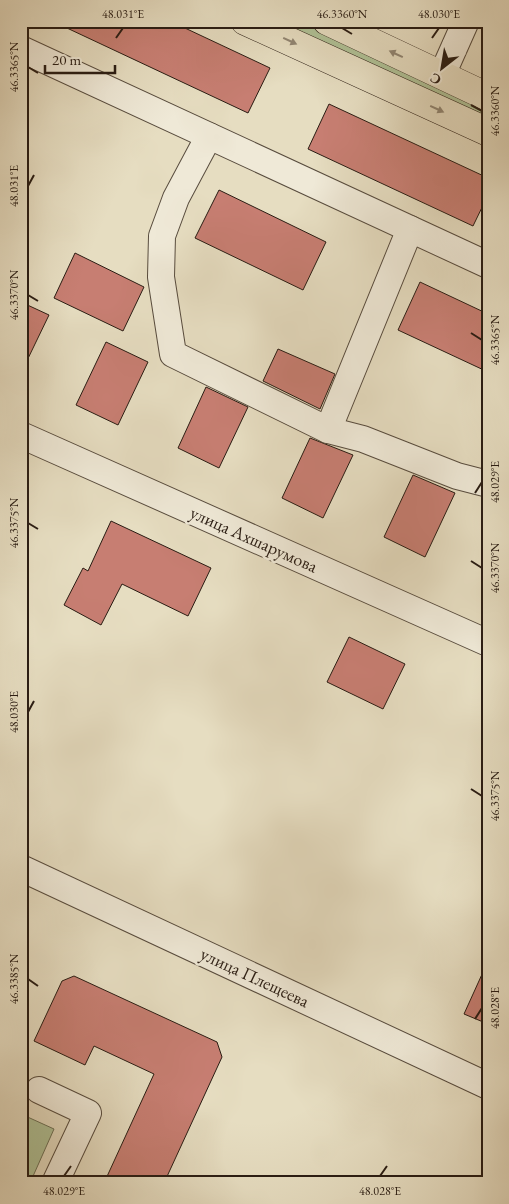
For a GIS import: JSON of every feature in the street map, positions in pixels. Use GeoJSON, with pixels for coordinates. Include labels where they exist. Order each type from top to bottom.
{"type":"FeatureCollection","features":[{"type":"Feature","properties":{"kind":"main road"},"geometry":{"type":"LineString","coordinates":[[245,21],[488,132]]}},
{"type":"Feature","properties":{"kind":"main road"},"geometry":{"type":"LineString","coordinates":[[328,21],[488,97]]}},
{"type":"Feature","properties":{"kind":"street"},"geometry":{"type":"LineString","coordinates":[[442,75],[466,21]]}},
{"type":"Feature","properties":{"kind":"street"},"geometry":{"type":"LineString","coordinates":[[21,49],[488,265]]}},
{"type":"Feature","properties":{"kind":"street"},"geometry":{"type":"LineString","coordinates":[[210,136],[176,198],[162,236],[161,277],[172,337],[173,354],[328,430],[363,439],[457,476],[488,484]]}},
{"type":"Feature","properties":{"kind":"street"},"geometry":{"type":"LineString","coordinates":[[328,430],[410,229]]}},
{"type":"Feature","properties":{"kind":"street","name":"улица Ахшарумова"},"geometry":{"type":"LineString","coordinates":[[21,435],[488,643]]}},
{"type":"Feature","properties":{"kind":"street","name":"улица Плещеева"},"geometry":{"type":"LineString","coordinates":[[21,868],[488,1086]]}},
{"type":"Feature","properties":{"kind":"street"},"geometry":{"type":"LineString","coordinates":[[39,1090],[88,1113],[55,1183]]}},
{"type":"Feature","properties":{"kind":"green space"},"geometry":{"type":"Polygon","coordinates":[[[278,21],[314,21],[488,104],[488,121],[278,21]]]}},
{"type":"Feature","properties":{"kind":"green space"},"geometry":{"type":"Polygon","coordinates":[[[21,1114],[54,1129],[30,1183],[21,1183],[21,1114]]]}},
{"type":"Feature","properties":{"kind":"building"},"geometry":{"type":"Polygon","coordinates":[[[52,21],[170,21],[270,68],[248,113],[52,21]]]}},
{"type":"Feature","properties":{"kind":"building"},"geometry":{"type":"Polygon","coordinates":[[[329,104],[488,178],[488,195],[473,226],[308,149],[329,104]]]}},
{"type":"Feature","properties":{"kind":"building"},"geometry":{"type":"Polygon","coordinates":[[[219,190],[326,242],[303,290],[195,238],[219,190]]]}},
{"type":"Feature","properties":{"kind":"building"},"geometry":{"type":"Polygon","coordinates":[[[75,253],[144,287],[123,331],[54,298],[75,253]]]}},
{"type":"Feature","properties":{"kind":"building"},"geometry":{"type":"Polygon","coordinates":[[[420,282],[488,314],[488,372],[398,330],[420,282]]]}},
{"type":"Feature","properties":{"kind":"building"},"geometry":{"type":"Polygon","coordinates":[[[21,302],[49,315],[21,373],[21,302]]]}},
{"type":"Feature","properties":{"kind":"building"},"geometry":{"type":"Polygon","coordinates":[[[106,342],[148,362],[118,425],[76,405],[106,342]]]}},
{"type":"Feature","properties":{"kind":"building"},"geometry":{"type":"Polygon","coordinates":[[[278,349],[335,374],[320,409],[263,381],[278,349]]]}},
{"type":"Feature","properties":{"kind":"building"},"geometry":{"type":"Polygon","coordinates":[[[206,387],[248,407],[219,468],[178,448],[206,387]]]}},
{"type":"Feature","properties":{"kind":"building"},"geometry":{"type":"Polygon","coordinates":[[[310,438],[353,455],[323,518],[282,498],[310,438]]]}},
{"type":"Feature","properties":{"kind":"building"},"geometry":{"type":"Polygon","coordinates":[[[413,475],[455,493],[425,557],[384,537],[413,475]]]}},
{"type":"Feature","properties":{"kind":"building"},"geometry":{"type":"Polygon","coordinates":[[[111,521],[211,568],[188,616],[122,584],[101,625],[64,605],[83,568],[88,571],[111,521]]]}},
{"type":"Feature","properties":{"kind":"building"},"geometry":{"type":"Polygon","coordinates":[[[349,637],[405,664],[383,709],[327,682],[349,637]]]}},
{"type":"Feature","properties":{"kind":"building"},"geometry":{"type":"Polygon","coordinates":[[[488,961],[488,1024],[464,1014],[488,961]]]}},
{"type":"Feature","properties":{"kind":"building"},"geometry":{"type":"Polygon","coordinates":[[[74,976],[217,1042],[222,1057],[164,1183],[104,1183],[154,1074],[94,1046],[85,1065],[34,1041],[62,981],[74,976]]]}}]}
